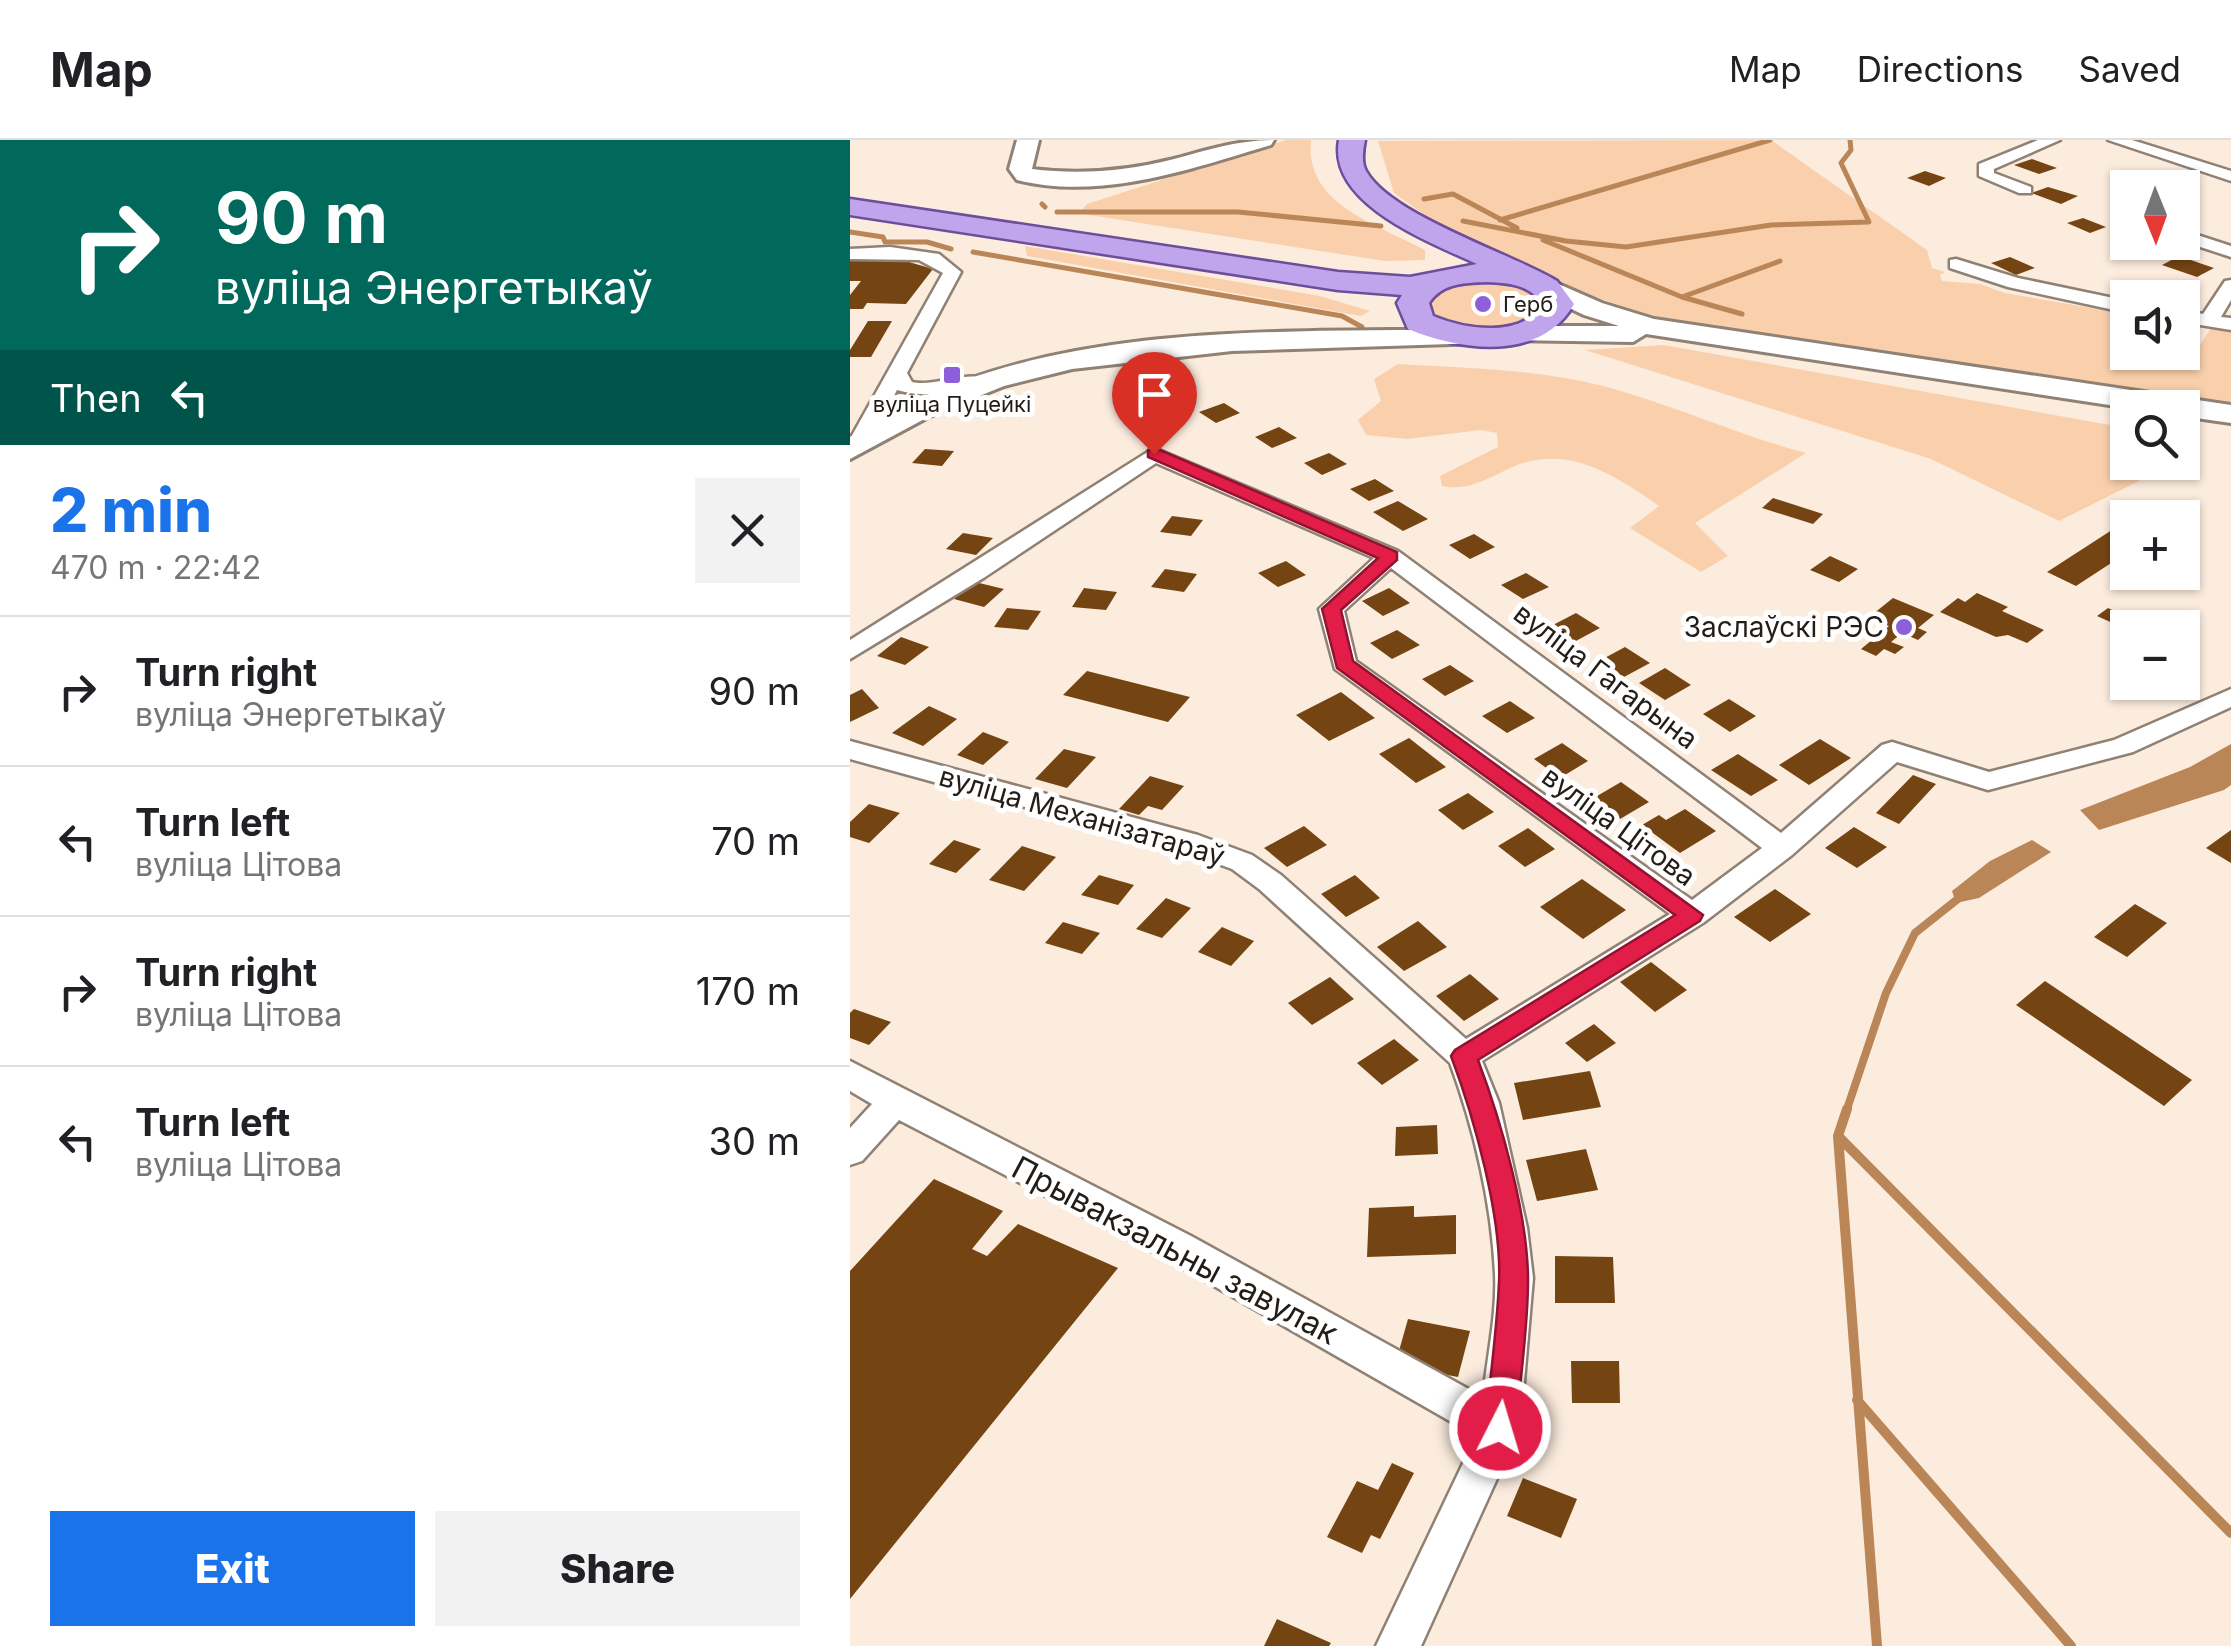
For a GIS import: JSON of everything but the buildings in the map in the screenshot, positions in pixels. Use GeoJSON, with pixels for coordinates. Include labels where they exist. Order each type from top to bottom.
{"type":"FeatureCollection","features":[{"type":"Feature","properties":{"kind":"main road"},"geometry":{"type":"LineString","coordinates":[[1028,140],[1020,169],[1024,174],[1070,180],[1167,169],[1263,140]]}},
{"type":"Feature","properties":{"kind":"main road"},"geometry":{"type":"LineString","coordinates":[[1352,140],[1350,163],[1363,185],[1381,200],[1443,236],[1593,309],[1650,327],[2231,414]]}},
{"type":"Feature","properties":{"kind":"main road"},"geometry":{"type":"LineString","coordinates":[[850,206],[1338,281],[1410,286],[1506,274],[1543,285],[1558,304],[1547,321],[1516,334]]}},
{"type":"Feature","properties":{"kind":"main road"},"geometry":{"type":"LineString","coordinates":[[1416,317],[1415,296],[1454,269],[1458,256],[1443,236]]}},
{"type":"Feature","properties":{"kind":"main road"},"geometry":{"type":"LineString","coordinates":[[1338,281],[1389,297],[1433,330],[1473,337]]}},
{"type":"Feature","properties":{"kind":"main road"},"geometry":{"type":"LineString","coordinates":[[1353,342],[1416,317]]}},
{"type":"Feature","properties":{"kind":"main road"},"geometry":{"type":"LineString","coordinates":[[853,448],[934,405],[1002,378],[1110,353],[1516,334],[1703,336]]}},
{"type":"Feature","properties":{"kind":"street"},"geometry":{"type":"LineString","coordinates":[[2026,190],[1987,176],[1985,166],[2052,140]]}},
{"type":"Feature","properties":{"kind":"street"},"geometry":{"type":"LineString","coordinates":[[2116,140],[2231,176]]}},
{"type":"Feature","properties":{"kind":"street"},"geometry":{"type":"LineString","coordinates":[[2200,242],[2231,252]]}},
{"type":"Feature","properties":{"kind":"street"},"geometry":{"type":"LineString","coordinates":[[850,254],[930,258],[952,272],[853,448]]}},
{"type":"Feature","properties":{"kind":"street"},"geometry":{"type":"LineString","coordinates":[[1956,264],[2050,292],[2110,304]]}},
{"type":"Feature","properties":{"kind":"street"},"geometry":{"type":"LineString","coordinates":[[2209,320],[2231,285]]}},
{"type":"Feature","properties":{"kind":"street"},"geometry":{"type":"LineString","coordinates":[[2200,319],[2231,324]]}},
{"type":"Feature","properties":{"kind":"street"},"geometry":{"type":"LineString","coordinates":[[898,374],[904,386],[922,391],[1002,378]]}},
{"type":"Feature","properties":{"kind":"street"},"geometry":{"type":"LineString","coordinates":[[850,651],[1154,454],[1390,556]]}},
{"type":"Feature","properties":{"kind":"street","name":"вуліца Гагарына"},"geometry":{"type":"LineString","coordinates":[[1390,556],[1782,848]]}},
{"type":"Feature","properties":{"kind":"street","name":"вуліца Цітова"},"geometry":{"type":"LineString","coordinates":[[1390,556],[1331,609],[1344,664],[1692,915]]}},
{"type":"Feature","properties":{"kind":"street"},"geometry":{"type":"LineString","coordinates":[[1464,1056],[1692,915],[1782,848],[1892,751],[1988,781],[2123,746],[2231,697]]}},
{"type":"Feature","properties":{"kind":"street","name":"вуліца Механізатараў"},"geometry":{"type":"LineString","coordinates":[[850,750],[1116,820],[1242,862],[1270,882],[1464,1056],[1482,1103],[1511,1245],[1514,1278],[1500,1428],[1487,1463],[1398,1646]]}},
{"type":"Feature","properties":{"kind":"street","name":"Прывакзальны завулак"},"geometry":{"type":"LineString","coordinates":[[850,1074],[895,1102],[1178,1248],[1500,1428]]}},
{"type":"Feature","properties":{"kind":"street"},"geometry":{"type":"LineString","coordinates":[[850,1151],[895,1102]]}},
{"type":"Feature","properties":{"kind":"shaded area"},"geometry":{"type":"Polygon","coordinates":[[[1286,140],[1311,140],[1312,162],[1319,181],[1332,197],[1366,221],[1425,250],[1425,260],[1385,261],[1089,215],[1082,210],[1087,204],[1286,140]]]}},
{"type":"Feature","properties":{"kind":"shaded area"},"geometry":{"type":"Polygon","coordinates":[[[1771,140],[1927,250],[1932,268],[1945,272],[1940,275],[1942,281],[1980,284],[2005,293],[2110,311],[2110,370],[2200,370],[2200,345],[2211,328],[2231,331],[2231,405],[2200,399],[2200,390],[2146,390],[1691,330],[1590,295],[1450,233],[1394,193],[1378,141],[1771,140]]]}},
{"type":"Feature","properties":{"kind":"shaded area"},"geometry":{"type":"Polygon","coordinates":[[[1025,246],[1320,296],[1370,311],[1361,316],[1027,256],[1025,246]]]}},
{"type":"Feature","properties":{"kind":"shaded area"},"geometry":{"type":"Polygon","coordinates":[[[1498,279],[1531,288],[1545,304],[1542,312],[1513,326],[1487,329],[1429,318],[1423,301],[1443,286],[1498,279]]]}},
{"type":"Feature","properties":{"kind":"shaded area"},"geometry":{"type":"Polygon","coordinates":[[[1664,345],[2110,425],[2110,480],[2141,480],[2059,521],[1931,459],[1585,350],[1664,345]]]}},
{"type":"Feature","properties":{"kind":"shaded area"},"geometry":{"type":"Polygon","coordinates":[[[1398,364],[1501,370],[1578,380],[1629,393],[1806,453],[1695,523],[1728,556],[1701,572],[1630,528],[1659,506],[1588,465],[1549,459],[1508,469],[1468,486],[1442,486],[1440,476],[1498,447],[1497,433],[1481,430],[1407,439],[1366,435],[1358,420],[1381,401],[1374,379],[1398,364]]]}},
{"type":"Feature","properties":{"kind":"shaded area"},"geometry":{"type":"Polygon","coordinates":[[[2231,744],[2231,785],[2224,790],[2099,830],[2080,810],[2190,767],[2231,744]]]}},
{"type":"Feature","properties":{"kind":"shaded area"},"geometry":{"type":"Polygon","coordinates":[[[2032,840],[2051,852],[1979,898],[1956,903],[1952,891],[1990,861],[2032,840]]]}},
{"type":"Feature","properties":{"kind":"waterway"},"geometry":{"type":"LineString","coordinates":[[1501,220],[1770,140]]}},
{"type":"Feature","properties":{"kind":"waterway"},"geometry":{"type":"LineString","coordinates":[[1463,221],[1566,241],[1626,247],[1771,225],[1869,222],[1841,163],[1851,150],[1850,140]]}},
{"type":"Feature","properties":{"kind":"waterway"},"geometry":{"type":"LineString","coordinates":[[1424,199],[1453,194],[1501,220]]}},
{"type":"Feature","properties":{"kind":"waterway"},"geometry":{"type":"LineString","coordinates":[[1042,204],[1045,207]]}},
{"type":"Feature","properties":{"kind":"waterway"},"geometry":{"type":"LineString","coordinates":[[1057,212],[1238,212],[1381,226]]}},
{"type":"Feature","properties":{"kind":"waterway"},"geometry":{"type":"LineString","coordinates":[[1501,220],[1517,228]]}},
{"type":"Feature","properties":{"kind":"waterway"},"geometry":{"type":"LineString","coordinates":[[850,232],[883,237],[885,242],[927,242],[951,249]]}},
{"type":"Feature","properties":{"kind":"waterway"},"geometry":{"type":"LineString","coordinates":[[1543,240],[1682,297]]}},
{"type":"Feature","properties":{"kind":"waterway"},"geometry":{"type":"LineString","coordinates":[[973,252],[1342,316],[1362,327]]}},
{"type":"Feature","properties":{"kind":"waterway"},"geometry":{"type":"LineString","coordinates":[[1682,297],[1780,261]]}},
{"type":"Feature","properties":{"kind":"waterway"},"geometry":{"type":"LineString","coordinates":[[1682,297],[1742,314]]}},
{"type":"Feature","properties":{"kind":"waterway"},"geometry":{"type":"LineString","coordinates":[[1846,1112],[1886,993],[1915,933],[1959,898]]}},
{"type":"Feature","properties":{"kind":"waterway"},"geometry":{"type":"LineString","coordinates":[[1838,1136],[1846,1112]]}},
{"type":"Feature","properties":{"kind":"waterway"},"geometry":{"type":"LineString","coordinates":[[1838,1136],[2231,1533]]}},
{"type":"Feature","properties":{"kind":"waterway"},"geometry":{"type":"LineString","coordinates":[[1838,1136],[1858,1401]]}},
{"type":"Feature","properties":{"kind":"waterway"},"geometry":{"type":"LineString","coordinates":[[1858,1401],[2071,1646]]}},
{"type":"Feature","properties":{"kind":"waterway"},"geometry":{"type":"LineString","coordinates":[[1858,1401],[1877,1646]]}},
{"type":"Feature","properties":{"kind":"place","name":"Герб"},"geometry":{"type":"Point","coordinates":[1483,304]}},
{"type":"Feature","properties":{"kind":"place","name":"вуліца Пуцейкі"},"geometry":{"type":"Point","coordinates":[952,375]}},
{"type":"Feature","properties":{"kind":"place","name":"Заслаўскі РЭС"},"geometry":{"type":"Point","coordinates":[1904,627]}},
{"type":"Feature","properties":{"kind":"route"},"geometry":{"type":"LineString","coordinates":[[1154,454],[1390,556],[1331,609],[1344,664],[1692,915],[1464,1056],[1482,1103],[1509,1228],[1514,1278],[1500,1428]]}}]}
